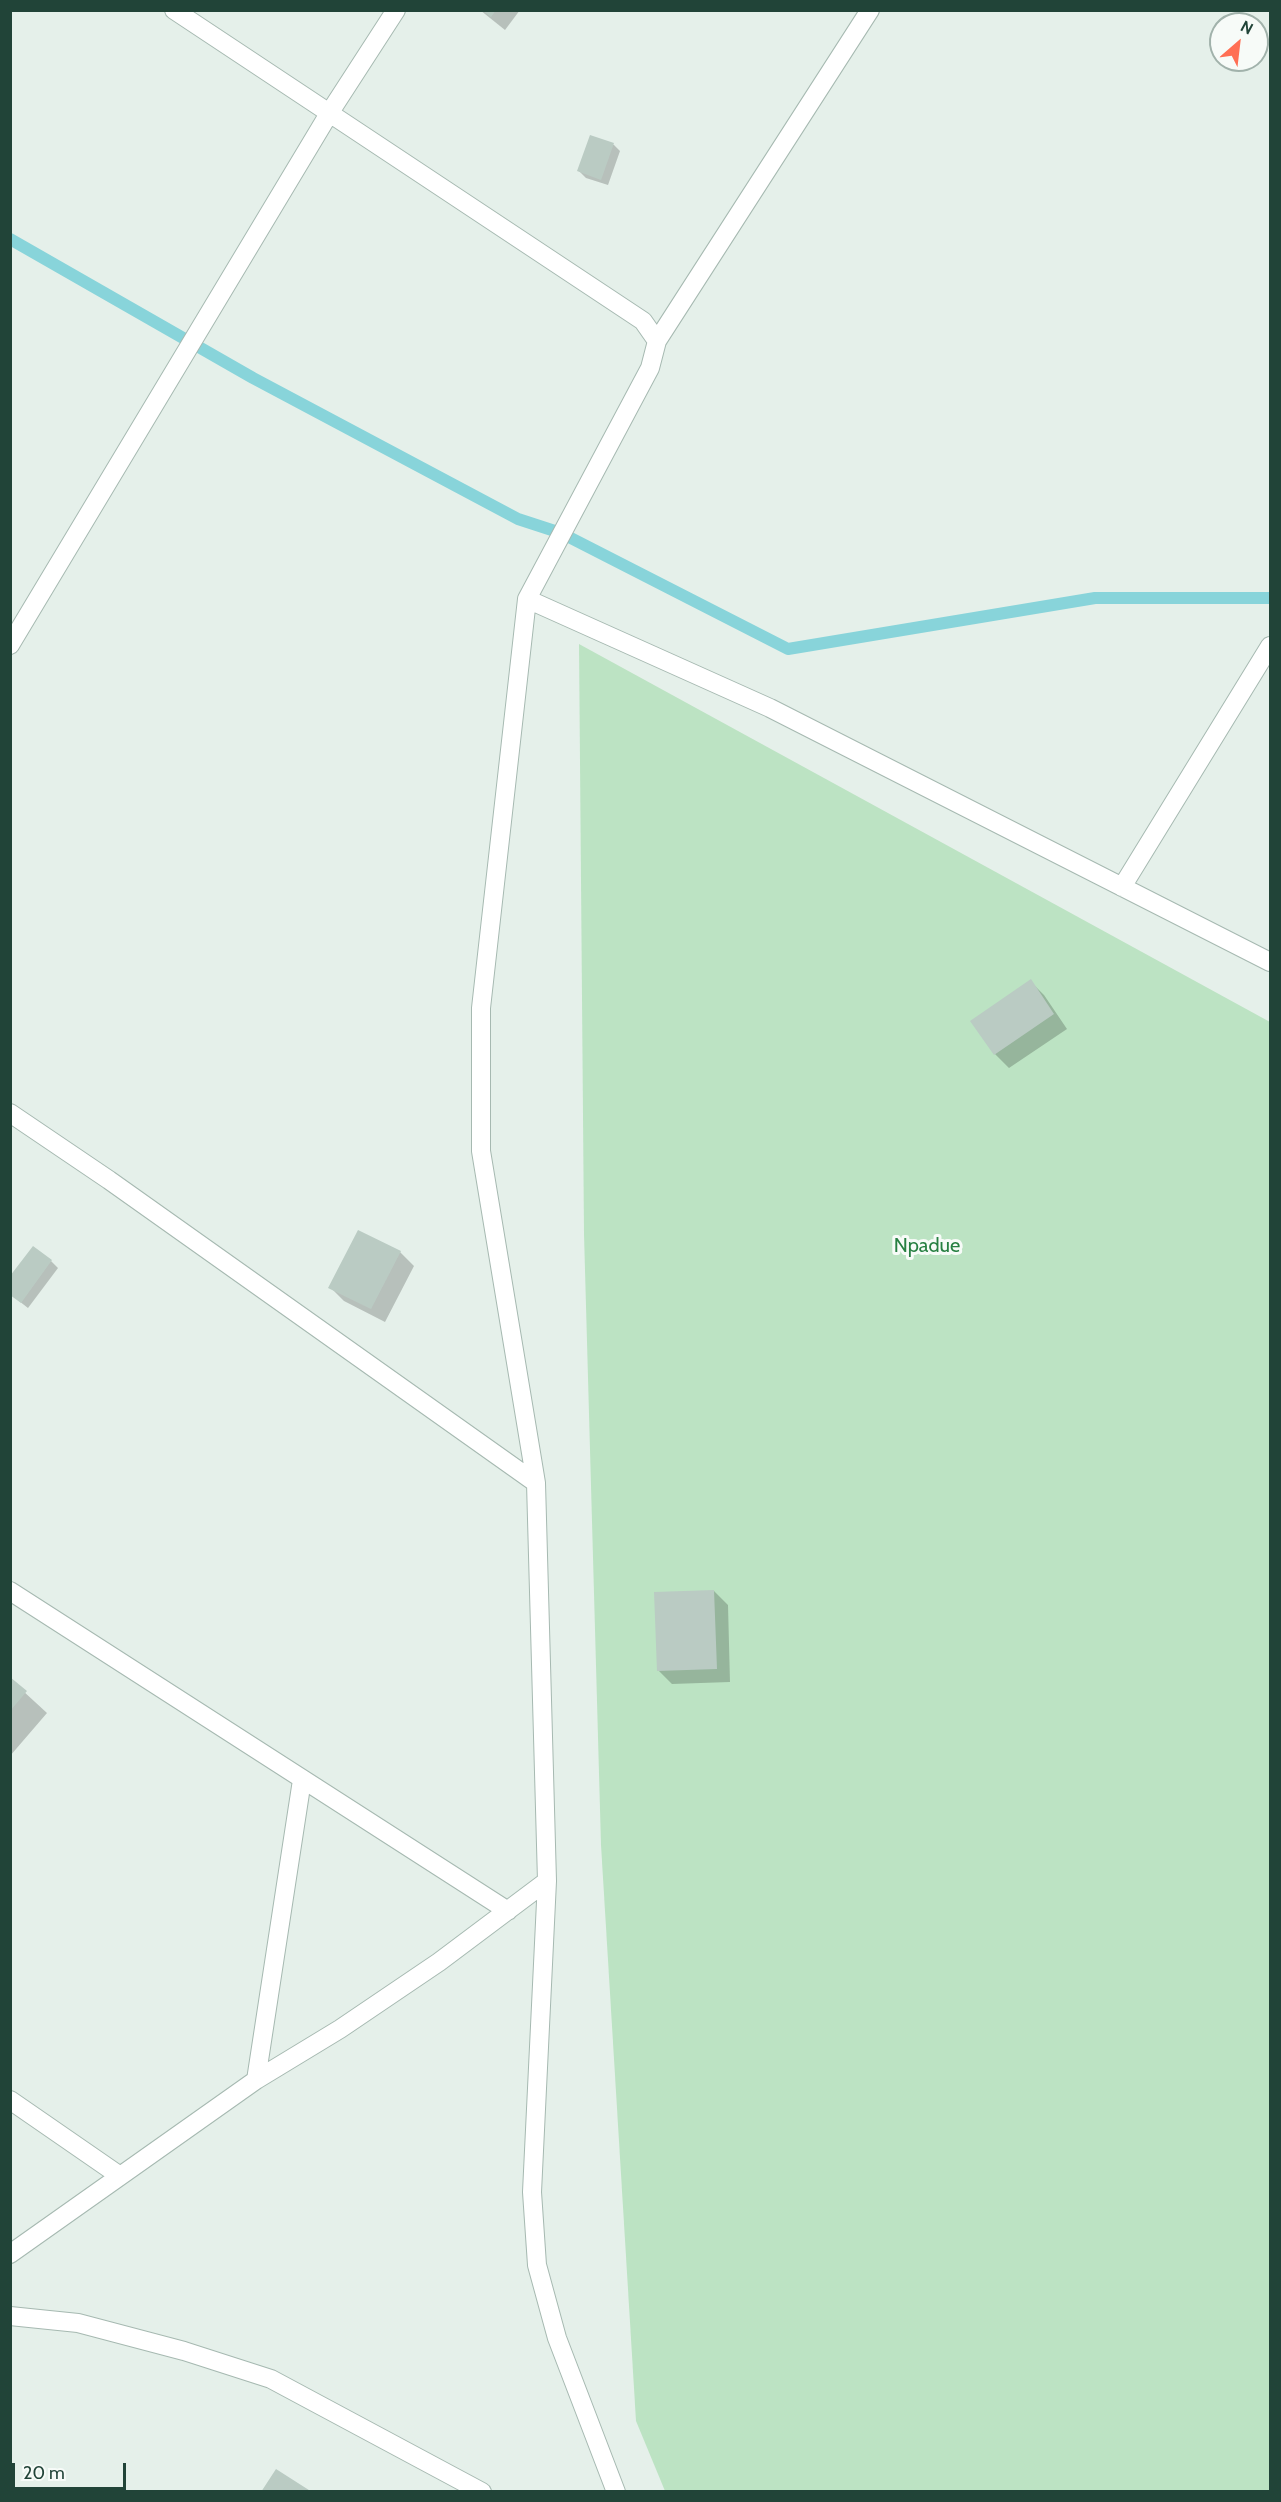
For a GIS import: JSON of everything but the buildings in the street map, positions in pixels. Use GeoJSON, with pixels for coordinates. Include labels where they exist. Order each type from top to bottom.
{"type":"FeatureCollection","features":[{"type":"Feature","properties":{"kind":"street"},"geometry":{"type":"LineString","coordinates":[[174,10],[643,321],[657,341]]}},
{"type":"Feature","properties":{"kind":"street"},"geometry":{"type":"LineString","coordinates":[[10,645],[330,112],[396,10]]}},
{"type":"Feature","properties":{"kind":"street"},"geometry":{"type":"LineString","coordinates":[[616,2492],[557,2338],[537,2265],[532,2192],[547,1881],[536,1483],[483,1162],[481,1008],[527,599],[650,369],[657,341],[870,10]]}},
{"type":"Feature","properties":{"kind":"street"},"geometry":{"type":"LineString","coordinates":[[527,599],[770,708],[1270,962]]}},
{"type":"Feature","properties":{"kind":"street"},"geometry":{"type":"LineString","coordinates":[[1122,887],[1270,646]]}},
{"type":"Feature","properties":{"kind":"street"},"geometry":{"type":"LineString","coordinates":[[10,1113],[109,1180],[536,1483]]}},
{"type":"Feature","properties":{"kind":"street"},"geometry":{"type":"LineString","coordinates":[[10,1591],[508,1911]]}},
{"type":"Feature","properties":{"kind":"street"},"geometry":{"type":"LineString","coordinates":[[256,2080],[302,1780]]}},
{"type":"Feature","properties":{"kind":"street"},"geometry":{"type":"LineString","coordinates":[[10,2254],[256,2080],[350,2022],[439,1962],[547,1881]]}},
{"type":"Feature","properties":{"kind":"street"},"geometry":{"type":"LineString","coordinates":[[10,2100],[120,2176]]}},
{"type":"Feature","properties":{"kind":"street"},"geometry":{"type":"LineString","coordinates":[[10,2316],[78,2323],[184,2350],[271,2379],[482,2492]]}},
{"type":"Feature","properties":{"kind":"green space","name":"Npadue"},"geometry":{"type":"Polygon","coordinates":[[[579,644],[1270,1022],[1270,2491],[665,2491],[636,2421],[601,1845],[584,1234],[579,644]]]}},
{"type":"Feature","properties":{"kind":"waterway"},"geometry":{"type":"LineString","coordinates":[[10,239],[253,378],[518,519],[561,533],[788,649],[1095,598],[1270,598]]}}]}
